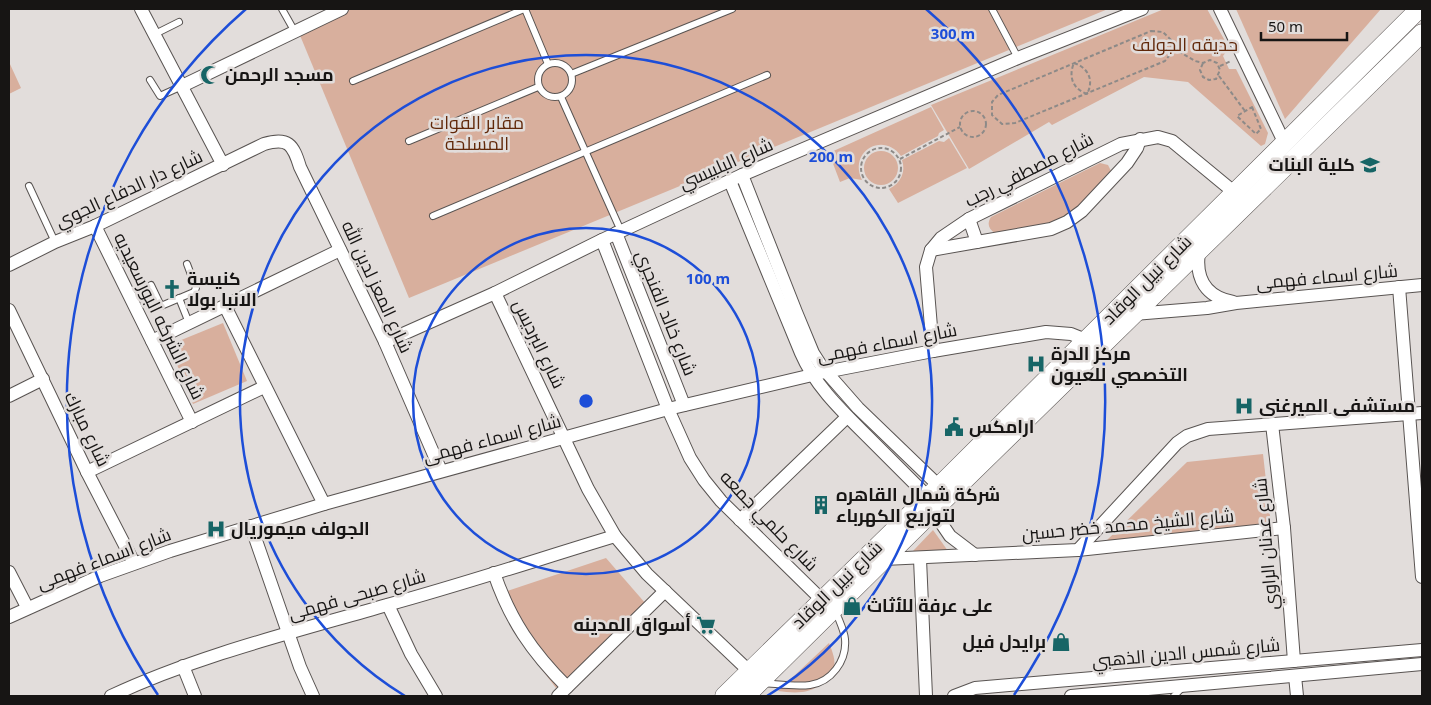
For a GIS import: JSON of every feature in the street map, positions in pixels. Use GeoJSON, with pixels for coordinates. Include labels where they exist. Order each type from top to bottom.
{"type":"FeatureCollection","features":[{"type":"Feature","properties":{"kind":"street"},"geometry":{"type":"LineString","coordinates":[[142,9],[223,165]]}},
{"type":"Feature","properties":{"kind":"street"},"geometry":{"type":"LineString","coordinates":[[182,86],[342,9]]}},
{"type":"Feature","properties":{"kind":"street","name":"شارع البلبيسي"},"geometry":{"type":"LineString","coordinates":[[385,342],[495,293],[618,232],[736,178],[1018,58],[1142,9]]}},
{"type":"Feature","properties":{"kind":"street"},"geometry":{"type":"LineString","coordinates":[[1220,9],[1285,144]]}},
{"type":"Feature","properties":{"kind":"street","name":"شارع نبيل الوقاد"},"geometry":{"type":"LineString","coordinates":[[724,696],[754,677],[828,604],[1086,340],[1419,9]]}},
{"type":"Feature","properties":{"kind":"street","name":"شارع نبيل الوقاد"},"geometry":{"type":"LineString","coordinates":[[828,604],[884,559],[933,498],[1134,314],[1422,33]]}},
{"type":"Feature","properties":{"kind":"street","name":"شارع مصطفي رجب"},"geometry":{"type":"LineString","coordinates":[[931,250],[941,238],[969,219],[1111,148],[1140,139],[1158,137],[1172,142],[1234,192]]}},
{"type":"Feature","properties":{"kind":"street"},"geometry":{"type":"LineString","coordinates":[[933,351],[925,275],[931,250],[1051,229],[1067,222],[1082,212],[1127,162],[1137,148],[1140,139]]}},
{"type":"Feature","properties":{"kind":"street","name":"شارع المعز لدين الله"},"geometry":{"type":"LineString","coordinates":[[264,144],[279,140],[289,144],[295,153],[385,342],[441,471]]}},
{"type":"Feature","properties":{"kind":"street","name":"شارع دار الدفاع الجوي"},"geometry":{"type":"LineString","coordinates":[[9,265],[55,242],[95,226],[264,144]]}},
{"type":"Feature","properties":{"kind":"street"},"geometry":{"type":"LineString","coordinates":[[736,178],[813,352],[825,372],[858,408],[933,498],[950,536],[975,555]]}},
{"type":"Feature","properties":{"kind":"street"},"geometry":{"type":"LineString","coordinates":[[736,178],[800,353],[812,375],[847,417],[933,498]]}},
{"type":"Feature","properties":{"kind":"street"},"geometry":{"type":"LineString","coordinates":[[969,219],[977,242]]}},
{"type":"Feature","properties":{"kind":"street","name":"شارع الشركه البورسعيديه"},"geometry":{"type":"LineString","coordinates":[[95,226],[192,422]]}},
{"type":"Feature","properties":{"kind":"street","name":"شارع خالد الفنجري"},"geometry":{"type":"LineString","coordinates":[[618,232],[684,405]]}},
{"type":"Feature","properties":{"kind":"street","name":"شارع خالد الفنجري"},"geometry":{"type":"LineString","coordinates":[[602,240],[668,409]]}},
{"type":"Feature","properties":{"kind":"street"},"geometry":{"type":"LineString","coordinates":[[152,341],[340,250]]}},
{"type":"Feature","properties":{"kind":"street","name":"شارع اسماء فهمى"},"geometry":{"type":"LineString","coordinates":[[1199,252],[1200,276],[1205,286],[1213,295],[1236,303]]}},
{"type":"Feature","properties":{"kind":"street","name":"شارع اسماء فهمى"},"geometry":{"type":"LineString","coordinates":[[1134,314],[1422,286]]}},
{"type":"Feature","properties":{"kind":"street"},"geometry":{"type":"LineString","coordinates":[[1399,287],[1416,414],[1422,576]]}},
{"type":"Feature","properties":{"kind":"street","name":"شارع البرديس"},"geometry":{"type":"LineString","coordinates":[[495,293],[588,489],[615,536],[647,574],[754,677]]}},
{"type":"Feature","properties":{"kind":"street"},"geometry":{"type":"LineString","coordinates":[[225,306],[324,504]]}},
{"type":"Feature","properties":{"kind":"street","name":"شارع مبارك"},"geometry":{"type":"LineString","coordinates":[[9,310],[44,379],[87,472],[134,563]]}},
{"type":"Feature","properties":{"kind":"street","name":"شارع اسماء فهمى"},"geometry":{"type":"LineString","coordinates":[[9,617],[28,607],[134,563],[251,526],[441,471],[668,409],[825,372],[1046,332],[1070,334],[1086,340]]}},
{"type":"Feature","properties":{"kind":"street"},"geometry":{"type":"LineString","coordinates":[[9,396],[44,379]]}},
{"type":"Feature","properties":{"kind":"street"},"geometry":{"type":"LineString","coordinates":[[87,472],[264,387]]}},
{"type":"Feature","properties":{"kind":"street","name":"شارع حلمي جمعه"},"geometry":{"type":"LineString","coordinates":[[668,409],[678,435],[695,466],[710,487],[740,520],[828,604]]}},
{"type":"Feature","properties":{"kind":"street"},"geometry":{"type":"LineString","coordinates":[[1078,550],[1168,452],[1187,436],[1208,429],[1416,414]]}},
{"type":"Feature","properties":{"kind":"street"},"geometry":{"type":"LineString","coordinates":[[740,520],[847,417]]}},
{"type":"Feature","properties":{"kind":"street","name":"شارع عدنان الراوي"},"geometry":{"type":"LineString","coordinates":[[1272,424],[1284,528],[1294,662]]}},
{"type":"Feature","properties":{"kind":"street"},"geometry":{"type":"LineString","coordinates":[[251,526],[288,632],[313,696]]}},
{"type":"Feature","properties":{"kind":"street","name":"شارع الشيخ محمد خضر حسين"},"geometry":{"type":"LineString","coordinates":[[884,559],[920,559],[1078,550],[1284,528]]}},
{"type":"Feature","properties":{"kind":"street","name":"شارع صبحى فهمى"},"geometry":{"type":"LineString","coordinates":[[111,696],[183,666],[288,632],[388,605],[615,536]]}},
{"type":"Feature","properties":{"kind":"street"},"geometry":{"type":"LineString","coordinates":[[920,559],[926,696]]}},
{"type":"Feature","properties":{"kind":"street"},"geometry":{"type":"LineString","coordinates":[[9,572],[28,607]]}},
{"type":"Feature","properties":{"kind":"street"},"geometry":{"type":"LineString","coordinates":[[494,573],[515,623],[562,692],[665,592]]}},
{"type":"Feature","properties":{"kind":"street"},"geometry":{"type":"LineString","coordinates":[[388,605],[410,654],[436,696]]}},
{"type":"Feature","properties":{"kind":"street","name":"شارع شمس الدين الذهبي"},"geometry":{"type":"LineString","coordinates":[[962,695],[975,688],[1422,650]]}},
{"type":"Feature","properties":{"kind":"street","name":"شارع شمس الدين الذهبي"},"geometry":{"type":"LineString","coordinates":[[1071,696],[1180,693],[1295,676],[1422,664]]}},
{"type":"Feature","properties":{"kind":"street"},"geometry":{"type":"LineString","coordinates":[[183,666],[195,696]]}},
{"type":"Feature","properties":{"kind":"street"},"geometry":{"type":"LineString","coordinates":[[1295,676],[1297,696]]}},
{"type":"Feature","properties":{"kind":"street","name":"شارع نبيل الوقاد"},"geometry":{"type":"LineString","coordinates":[[746,696],[754,677]]}},
{"type":"Feature","properties":{"kind":"lane"},"geometry":{"type":"LineString","coordinates":[[282,9],[295,32]]}},
{"type":"Feature","properties":{"kind":"lane"},"geometry":{"type":"LineString","coordinates":[[353,81],[525,9],[548,64]]}},
{"type":"Feature","properties":{"kind":"lane"},"geometry":{"type":"LineString","coordinates":[[571,74],[732,9]]}},
{"type":"Feature","properties":{"kind":"lane"},"geometry":{"type":"LineString","coordinates":[[994,9],[1018,58]]}},
{"type":"Feature","properties":{"kind":"lane"},"geometry":{"type":"LineString","coordinates":[[155,34],[179,22]]}},
{"type":"Feature","properties":{"kind":"lane"},"geometry":{"type":"LineString","coordinates":[[558,63],[566,67],[571,74],[572,83],[568,91],[561,97],[552,98],[544,94],[538,86],[537,78],[541,69],[548,64],[558,63]]}},
{"type":"Feature","properties":{"kind":"lane"},"geometry":{"type":"LineString","coordinates":[[433,216],[767,74]]}},
{"type":"Feature","properties":{"kind":"lane"},"geometry":{"type":"LineString","coordinates":[[150,80],[160,96],[182,86]]}},
{"type":"Feature","properties":{"kind":"lane"},"geometry":{"type":"LineString","coordinates":[[409,141],[538,86]]}},
{"type":"Feature","properties":{"kind":"lane"},"geometry":{"type":"LineString","coordinates":[[561,97],[618,232]]}},
{"type":"Feature","properties":{"kind":"lane"},"geometry":{"type":"LineString","coordinates":[[29,186],[55,242]]}},
{"type":"Feature","properties":{"kind":"lane"},"geometry":{"type":"LineString","coordinates":[[150,285],[162,306],[194,292],[196,290],[187,264]]}},
{"type":"Feature","properties":{"kind":"lane"},"geometry":{"type":"LineString","coordinates":[[179,298],[190,323]]}},
{"type":"Feature","properties":{"kind":"lane"},"geometry":{"type":"LineString","coordinates":[[754,677],[810,685],[829,677],[842,660],[845,650],[845,639],[842,629],[828,604]]}},
{"type":"Feature","properties":{"kind":"path"},"geometry":{"type":"LineString","coordinates":[[1154,30],[1163,32],[1169,37],[1173,48],[1171,56],[1165,61],[1010,125],[998,122],[992,115],[992,102],[998,95],[1154,30]]}},
{"type":"Feature","properties":{"kind":"path"},"geometry":{"type":"LineString","coordinates":[[1173,48],[1187,58],[1203,63],[1210,60],[1218,63],[1220,70],[1218,76],[1213,80],[1203,77],[1200,70],[1203,63]]}},
{"type":"Feature","properties":{"kind":"path"},"geometry":{"type":"LineString","coordinates":[[1074,63],[1071,74],[1072,79],[1077,89],[1087,94]]}},
{"type":"Feature","properties":{"kind":"path"},"geometry":{"type":"LineString","coordinates":[[1074,63],[1080,65],[1088,73],[1090,84],[1087,94]]}},
{"type":"Feature","properties":{"kind":"path"},"geometry":{"type":"LineString","coordinates":[[1218,76],[1245,111]]}},
{"type":"Feature","properties":{"kind":"path"},"geometry":{"type":"LineString","coordinates":[[1252,107],[1261,129],[1256,134],[1237,116],[1245,111],[1252,107]]}},
{"type":"Feature","properties":{"kind":"path"},"geometry":{"type":"LineString","coordinates":[[971,111],[979,112],[985,118],[986,127],[977,136],[968,136],[960,127],[963,115],[971,111]]}},
{"type":"Feature","properties":{"kind":"path"},"geometry":{"type":"LineString","coordinates":[[985,118],[992,115]]}},
{"type":"Feature","properties":{"kind":"path"},"geometry":{"type":"LineString","coordinates":[[900,159],[960,127]]}},
{"type":"Feature","properties":{"kind":"path"},"geometry":{"type":"LineString","coordinates":[[886,148],[900,159],[902,164],[898,181],[888,188],[871,186],[863,178],[862,161],[874,149],[886,148]]}},
{"type":"Feature","properties":{"kind":"green space","name":"مقابر القوات المسلحة"},"geometry":{"type":"Polygon","coordinates":[[[348,9],[1108,9],[409,298],[299,33],[348,9]]]}},
{"type":"Feature","properties":{"kind":"green space","name":"حديقه الجولف"},"geometry":{"type":"Polygon","coordinates":[[[1164,9],[1207,9],[1229,48],[1223,56],[1229,69],[1236,69],[1268,133],[1265,144],[1261,146],[1188,82],[1144,77],[1052,125],[1049,122],[969,169],[931,105],[1164,9]]]}},
{"type":"Feature","properties":{"kind":"green space"},"geometry":{"type":"Polygon","coordinates":[[[1236,9],[1381,9],[1285,119],[1236,9]]]}},
{"type":"Feature","properties":{"kind":"green space"},"geometry":{"type":"Polygon","coordinates":[[[9,62],[21,88],[9,94],[9,62]]]}},
{"type":"Feature","properties":{"kind":"green space"},"geometry":{"type":"Polygon","coordinates":[[[931,107],[944,130],[938,136],[901,156],[894,149],[885,145],[877,145],[870,148],[863,154],[860,161],[859,170],[862,180],[850,178],[840,182],[829,153],[931,107]]]}},
{"type":"Feature","properties":{"kind":"green space"},"geometry":{"type":"Polygon","coordinates":[[[949,138],[967,168],[898,203],[889,189],[897,184],[903,173],[902,160],[939,141],[944,142],[949,138]]]}},
{"type":"Feature","properties":{"kind":"green space"},"geometry":{"type":"Polygon","coordinates":[[[881,151],[888,152],[893,156],[897,161],[897,175],[893,180],[888,184],[881,185],[874,184],[869,180],[865,175],[864,168],[865,161],[869,156],[874,152],[881,151]]]}},
{"type":"Feature","properties":{"kind":"green space"},"geometry":{"type":"Polygon","coordinates":[[[1100,163],[1108,165],[1111,171],[1110,174],[1077,210],[1062,222],[995,233],[990,228],[989,221],[991,217],[1100,163]]]}},
{"type":"Feature","properties":{"kind":"green space"},"geometry":{"type":"Polygon","coordinates":[[[223,323],[247,381],[193,404],[169,345],[223,323]]]}},
{"type":"Feature","properties":{"kind":"green space"},"geometry":{"type":"Polygon","coordinates":[[[1263,454],[1271,525],[1104,543],[1187,462],[1263,454]]]}},
{"type":"Feature","properties":{"kind":"green space"},"geometry":{"type":"Polygon","coordinates":[[[933,530],[948,551],[913,551],[933,530]]]}},
{"type":"Feature","properties":{"kind":"green space"},"geometry":{"type":"Polygon","coordinates":[[[606,558],[646,604],[556,688],[524,646],[495,595],[606,558]]]}},
{"type":"Feature","properties":{"kind":"green space"},"geometry":{"type":"Polygon","coordinates":[[[829,643],[834,656],[834,667],[825,682],[807,691],[778,691],[829,643]]]}},
{"type":"Feature","properties":{"kind":"place","name":"مسجد الرحمن"},"geometry":{"type":"Point","coordinates":[210,75]}},
{"type":"Feature","properties":{"kind":"place","name":"كلية البنات"},"geometry":{"type":"Point","coordinates":[1370,165]}},
{"type":"Feature","properties":{"kind":"place","name":"كنيسة الانبا بولا"},"geometry":{"type":"Point","coordinates":[172,289]}},
{"type":"Feature","properties":{"kind":"place","name":"مركز الدرة التخصصي للعيون"},"geometry":{"type":"Point","coordinates":[1036,364]}},
{"type":"Feature","properties":{"kind":"place","name":"مستشفى الميرغنى"},"geometry":{"type":"Point","coordinates":[1244,406]}},
{"type":"Feature","properties":{"kind":"place","name":"ارامكس"},"geometry":{"type":"Point","coordinates":[954,427]}},
{"type":"Feature","properties":{"kind":"place","name":"شركة شمال القاهره لتوزيع الكهرباء"},"geometry":{"type":"Point","coordinates":[821,505]}},
{"type":"Feature","properties":{"kind":"place","name":"الجولف ميموريال"},"geometry":{"type":"Point","coordinates":[216,529]}},
{"type":"Feature","properties":{"kind":"place","name":"على عرفة للأثاث"},"geometry":{"type":"Point","coordinates":[852,606]}},
{"type":"Feature","properties":{"kind":"place","name":"أسواق المدينه"},"geometry":{"type":"Point","coordinates":[706,625]}},
{"type":"Feature","properties":{"kind":"place","name":"برايدل فيل"},"geometry":{"type":"Point","coordinates":[1061,642]}}]}
